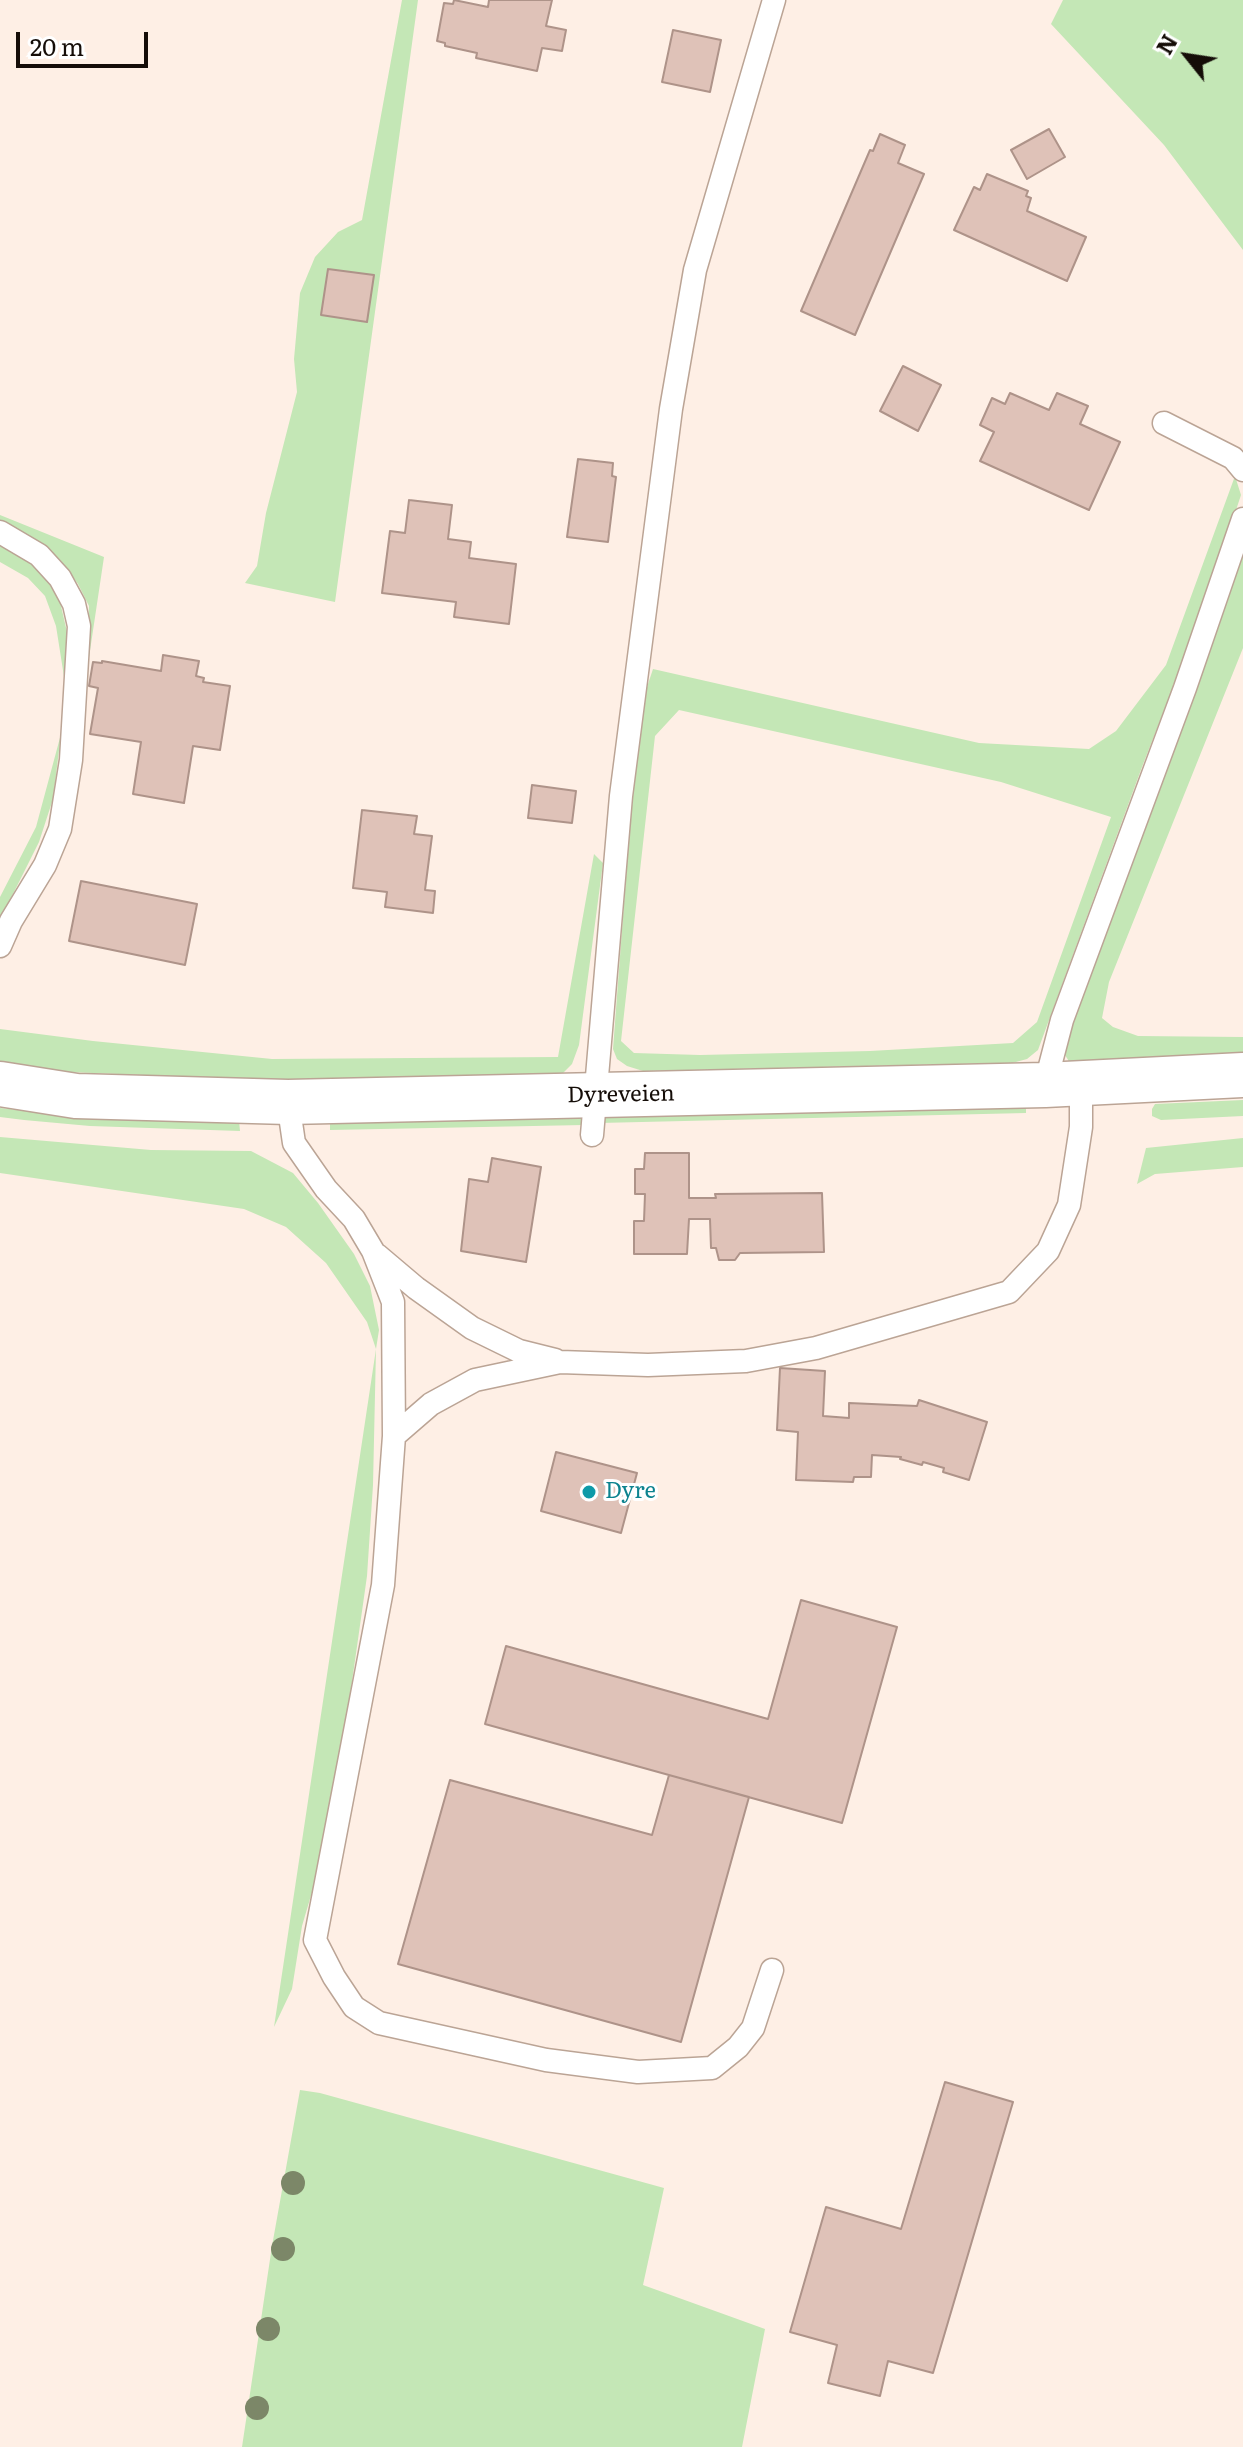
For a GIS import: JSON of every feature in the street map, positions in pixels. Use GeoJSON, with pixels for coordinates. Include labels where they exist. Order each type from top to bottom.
{"type":"FeatureCollection","features":[{"type":"Feature","properties":{"kind":"main road","name":"Dyreveien"},"geometry":{"type":"LineString","coordinates":[[0,1084],[76,1096],[594,1115],[1243,1075]]}},
{"type":"Feature","properties":{"kind":"lane"},"geometry":{"type":"LineString","coordinates":[[594,1115],[621,796],[671,409],[695,270],[774,0]]}},
{"type":"Feature","properties":{"kind":"lane"},"geometry":{"type":"LineString","coordinates":[[1164,423],[1233,458],[1243,470]]}},
{"type":"Feature","properties":{"kind":"lane"},"geometry":{"type":"LineString","coordinates":[[373,1251],[416,1288],[472,1328],[519,1351],[560,1362],[648,1365],[746,1361],[816,1348],[1009,1292],[1048,1251],[1069,1205],[1081,1127],[1063,1084],[1062,1020],[1185,688],[1243,519]]}},
{"type":"Feature","properties":{"kind":"lane"},"geometry":{"type":"LineString","coordinates":[[0,532],[39,555],[60,578],[74,604],[79,626],[71,760],[60,829],[45,865],[11,921],[0,946]]}},
{"type":"Feature","properties":{"kind":"lane"},"geometry":{"type":"LineString","coordinates":[[288,1102],[294,1143],[326,1189],[354,1219],[373,1251],[393,1302],[394,1436],[383,1585],[315,1940],[346,1997],[354,2007],[379,2023],[546,2060],[638,2072],[712,2068],[738,2047],[753,2028],[772,1970]]}},
{"type":"Feature","properties":{"kind":"lane"},"geometry":{"type":"LineString","coordinates":[[394,1436],[431,1404],[475,1380],[560,1362]]}},
{"type":"Feature","properties":{"kind":"green space"},"geometry":{"type":"Polygon","coordinates":[[[402,0],[418,0],[335,602],[245,583],[257,566],[266,513],[297,392],[294,359],[300,293],[315,257],[338,232],[362,220],[402,0]]]}},
{"type":"Feature","properties":{"kind":"green space"},"geometry":{"type":"Polygon","coordinates":[[[1063,0],[1243,0],[1243,250],[1164,145],[1051,24],[1063,0]]]}},
{"type":"Feature","properties":{"kind":"green space"},"geometry":{"type":"Polygon","coordinates":[[[1235,476],[1241,495],[1201,615],[1038,1050],[1027,1059],[1012,1063],[643,1071],[617,1059],[613,1049],[630,824],[644,696],[653,669],[979,743],[1089,749],[1116,731],[1166,665],[1235,476]],[[679,710],[655,736],[621,1041],[634,1053],[700,1055],[870,1051],[1013,1043],[1037,1022],[1111,817],[1001,782],[679,710]]]}},
{"type":"Feature","properties":{"kind":"green space"},"geometry":{"type":"Polygon","coordinates":[[[0,515],[104,557],[85,684],[89,606],[78,584],[61,561],[19,533],[0,525],[0,515]]]}},
{"type":"Feature","properties":{"kind":"green space"},"geometry":{"type":"Polygon","coordinates":[[[0,546],[39,566],[58,593],[67,632],[65,683],[56,626],[45,596],[28,578],[0,562],[0,546]]]}},
{"type":"Feature","properties":{"kind":"green space"},"geometry":{"type":"Polygon","coordinates":[[[1243,547],[1243,648],[1109,982],[1102,1018],[1113,1027],[1138,1036],[1243,1037],[1243,1056],[1070,1063],[1065,1055],[1065,1043],[1243,547]]]}},
{"type":"Feature","properties":{"kind":"green space"},"geometry":{"type":"Polygon","coordinates":[[[61,734],[53,799],[39,842],[0,920],[0,897],[36,827],[61,734]]]}},
{"type":"Feature","properties":{"kind":"green space"},"geometry":{"type":"Polygon","coordinates":[[[594,854],[603,863],[579,1045],[572,1064],[559,1077],[269,1080],[68,1072],[0,1064],[0,1029],[272,1059],[558,1057],[594,854]]]}},
{"type":"Feature","properties":{"kind":"green space"},"geometry":{"type":"Polygon","coordinates":[[[1243,1100],[1243,1116],[1161,1120],[1152,1116],[1155,1104],[1243,1100]]]}},
{"type":"Feature","properties":{"kind":"green space"},"geometry":{"type":"Polygon","coordinates":[[[1026,1104],[1026,1113],[599,1123],[599,1115],[1026,1104]]]}},
{"type":"Feature","properties":{"kind":"green space"},"geometry":{"type":"Polygon","coordinates":[[[0,1108],[82,1117],[180,1122],[239,1121],[240,1131],[90,1126],[24,1120],[0,1117],[0,1108]]]}},
{"type":"Feature","properties":{"kind":"green space"},"geometry":{"type":"Polygon","coordinates":[[[584,1116],[584,1125],[330,1130],[330,1122],[584,1116]]]}},
{"type":"Feature","properties":{"kind":"green space"},"geometry":{"type":"Polygon","coordinates":[[[0,1137],[151,1150],[251,1151],[293,1173],[354,1254],[370,1286],[379,1330],[376,1349],[367,1322],[326,1263],[286,1227],[244,1209],[0,1173],[0,1137]]]}},
{"type":"Feature","properties":{"kind":"green space"},"geometry":{"type":"Polygon","coordinates":[[[1243,1138],[1243,1167],[1155,1174],[1137,1184],[1146,1148],[1243,1138]]]}},
{"type":"Feature","properties":{"kind":"green space"},"geometry":{"type":"Polygon","coordinates":[[[376,1349],[367,1576],[341,1759],[322,1858],[302,1926],[292,1989],[274,2027],[376,1349]]]}},
{"type":"Feature","properties":{"kind":"green space"},"geometry":{"type":"Polygon","coordinates":[[[300,2090],[664,2188],[643,2285],[765,2329],[742,2447],[242,2447],[272,2246],[300,2090]]]}},
{"type":"Feature","properties":{"kind":"building"},"geometry":{"type":"Polygon","coordinates":[[[454,0],[488,7],[489,0],[552,0],[546,26],[566,30],[562,51],[542,48],[537,71],[476,58],[477,53],[445,46],[445,43],[437,41],[444,3],[453,4],[454,0]]]}},
{"type":"Feature","properties":{"kind":"building"},"geometry":{"type":"Polygon","coordinates":[[[673,30],[721,40],[710,92],[662,82],[673,30]]]}},
{"type":"Feature","properties":{"kind":"building"},"geometry":{"type":"Polygon","coordinates":[[[1049,129],[1065,157],[1027,179],[1011,150],[1049,129]]]}},
{"type":"Feature","properties":{"kind":"building"},"geometry":{"type":"Polygon","coordinates":[[[880,134],[905,145],[898,163],[924,174],[855,335],[801,311],[870,150],[873,151],[880,134]]]}},
{"type":"Feature","properties":{"kind":"building"},"geometry":{"type":"Polygon","coordinates":[[[987,174],[1028,191],[1026,196],[1031,198],[1027,211],[1086,237],[1067,281],[954,230],[974,187],[980,190],[987,174]]]}},
{"type":"Feature","properties":{"kind":"building"},"geometry":{"type":"Polygon","coordinates":[[[328,269],[374,275],[367,322],[321,315],[328,269]]]}},
{"type":"Feature","properties":{"kind":"building"},"geometry":{"type":"Polygon","coordinates":[[[903,366],[941,385],[918,431],[880,411],[903,366]]]}},
{"type":"Feature","properties":{"kind":"building"},"geometry":{"type":"Polygon","coordinates":[[[1010,393],[1049,410],[1057,393],[1088,406],[1080,424],[1120,442],[1089,510],[980,461],[994,432],[980,425],[992,398],[1005,404],[1010,393]]]}},
{"type":"Feature","properties":{"kind":"building"},"geometry":{"type":"Polygon","coordinates":[[[578,459],[613,463],[612,476],[616,477],[608,542],[567,537],[578,459]]]}},
{"type":"Feature","properties":{"kind":"building"},"geometry":{"type":"Polygon","coordinates":[[[409,500],[452,505],[448,539],[471,542],[469,558],[516,564],[509,624],[454,617],[456,602],[382,593],[390,531],[405,533],[409,500]]]}},
{"type":"Feature","properties":{"kind":"building"},"geometry":{"type":"Polygon","coordinates":[[[163,655],[199,661],[196,676],[204,678],[203,682],[230,686],[220,750],[193,746],[184,803],[133,794],[141,742],[90,734],[98,688],[89,686],[93,662],[161,671],[163,655]]]}},
{"type":"Feature","properties":{"kind":"building"},"geometry":{"type":"Polygon","coordinates":[[[532,785],[576,791],[572,823],[528,818],[532,785]]]}},
{"type":"Feature","properties":{"kind":"building"},"geometry":{"type":"Polygon","coordinates":[[[362,810],[417,816],[414,834],[432,836],[425,890],[435,891],[433,913],[385,907],[387,892],[353,888],[362,810]]]}},
{"type":"Feature","properties":{"kind":"building"},"geometry":{"type":"Polygon","coordinates":[[[81,881],[197,904],[185,965],[69,941],[81,881]]]}},
{"type":"Feature","properties":{"kind":"building"},"geometry":{"type":"Polygon","coordinates":[[[645,1153],[689,1153],[689,1198],[716,1198],[715,1194],[822,1193],[824,1252],[740,1253],[735,1260],[719,1260],[716,1248],[711,1248],[710,1219],[689,1219],[687,1254],[634,1254],[634,1221],[644,1221],[645,1194],[635,1194],[635,1169],[644,1169],[645,1153]]]}},
{"type":"Feature","properties":{"kind":"building"},"geometry":{"type":"Polygon","coordinates":[[[492,1158],[541,1167],[526,1262],[461,1251],[469,1179],[488,1182],[492,1158]]]}},
{"type":"Feature","properties":{"kind":"building"},"geometry":{"type":"Polygon","coordinates":[[[780,1368],[825,1371],[823,1416],[849,1418],[849,1403],[917,1406],[919,1400],[987,1422],[969,1480],[923,1462],[922,1465],[901,1457],[872,1455],[871,1477],[854,1477],[853,1482],[796,1480],[798,1432],[777,1430],[780,1368]]]}},
{"type":"Feature","properties":{"kind":"building","name":"Dyre"},"geometry":{"type":"Polygon","coordinates":[[[556,1452],[637,1473],[621,1533],[541,1511],[556,1452]]]}},
{"type":"Feature","properties":{"kind":"building"},"geometry":{"type":"Polygon","coordinates":[[[801,1600],[897,1627],[842,1823],[485,1724],[506,1646],[768,1719],[801,1600]]]}},
{"type":"Feature","properties":{"kind":"building"},"geometry":{"type":"Polygon","coordinates":[[[669,1775],[749,1797],[681,2042],[398,1964],[450,1780],[652,1835],[669,1775]]]}},
{"type":"Feature","properties":{"kind":"building"},"geometry":{"type":"Polygon","coordinates":[[[945,2082],[1013,2102],[933,2373],[888,2361],[880,2396],[828,2383],[837,2345],[790,2332],[826,2207],[901,2229],[945,2082]]]}},
{"type":"Feature","properties":{"kind":"place","name":"Dyre"},"geometry":{"type":"Point","coordinates":[589,1492]}}]}
